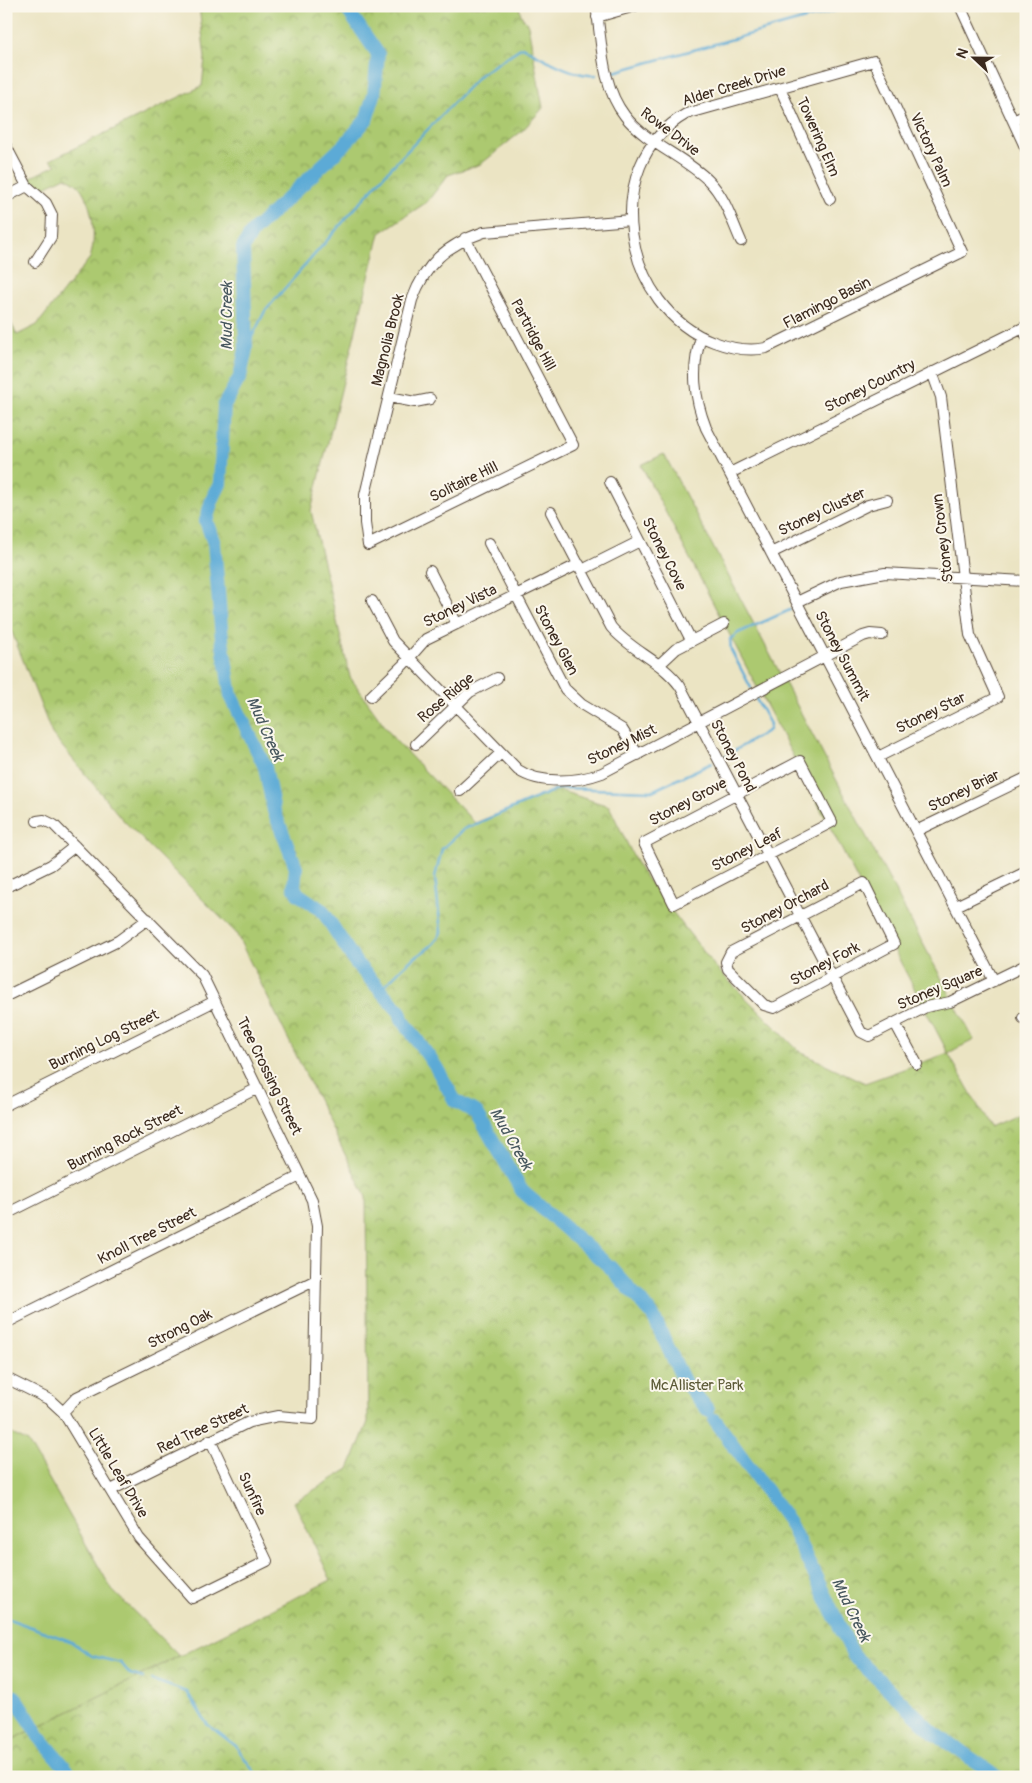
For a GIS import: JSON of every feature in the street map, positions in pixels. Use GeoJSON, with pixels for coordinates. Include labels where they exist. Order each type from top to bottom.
{"type":"FeatureCollection","features":[{"type":"Feature","properties":{"kind":"street","name":"Rowe Drive"},"geometry":{"type":"LineString","coordinates":[[596,6],[605,68],[617,103],[625,116],[655,142],[710,182],[721,196],[741,241]]}},
{"type":"Feature","properties":{"kind":"street"},"geometry":{"type":"LineString","coordinates":[[598,17],[635,6]]}},
{"type":"Feature","properties":{"kind":"street"},"geometry":{"type":"LineString","coordinates":[[960,6],[1026,149]]}},
{"type":"Feature","properties":{"kind":"street","name":"Alder Creek Drive"},"geometry":{"type":"LineString","coordinates":[[701,337],[677,319],[650,289],[636,257],[631,220],[632,200],[637,177],[648,151],[668,126],[686,114],[874,60]]}},
{"type":"Feature","properties":{"kind":"street","name":"Victory Palm"},"geometry":{"type":"LineString","coordinates":[[874,60],[962,252]]}},
{"type":"Feature","properties":{"kind":"street","name":"Towering Elm"},"geometry":{"type":"LineString","coordinates":[[780,88],[830,199]]}},
{"type":"Feature","properties":{"kind":"street"},"geometry":{"type":"LineString","coordinates":[[1013,121],[1026,115]]}},
{"type":"Feature","properties":{"kind":"street"},"geometry":{"type":"LineString","coordinates":[[6,146],[27,186],[49,207],[53,218],[51,237],[35,262]]}},
{"type":"Feature","properties":{"kind":"street"},"geometry":{"type":"LineString","coordinates":[[6,196],[27,186]]}},
{"type":"Feature","properties":{"kind":"street","name":"Magnolia Brook"},"geometry":{"type":"LineString","coordinates":[[368,545],[365,523],[365,495],[412,300],[418,285],[435,260],[465,238],[502,229],[631,220]]}},
{"type":"Feature","properties":{"kind":"street","name":"Partridge Hill"},"geometry":{"type":"LineString","coordinates":[[465,238],[574,445]]}},
{"type":"Feature","properties":{"kind":"street","name":"Flamingo Basin"},"geometry":{"type":"LineString","coordinates":[[701,337],[737,349],[766,348],[962,252]]}},
{"type":"Feature","properties":{"kind":"street","name":"Stoney Country"},"geometry":{"type":"LineString","coordinates":[[730,473],[932,372],[1025,331]]}},
{"type":"Feature","properties":{"kind":"street","name":"Stoney Summit"},"geometry":{"type":"LineString","coordinates":[[701,337],[694,368],[696,396],[706,428],[994,981]]}},
{"type":"Feature","properties":{"kind":"street","name":"Stoney Crown"},"geometry":{"type":"LineString","coordinates":[[932,372],[941,397],[970,636],[998,697]]}},
{"type":"Feature","properties":{"kind":"street"},"geometry":{"type":"LineString","coordinates":[[389,396],[415,402],[430,399]]}},
{"type":"Feature","properties":{"kind":"street","name":"Solitaire Hill"},"geometry":{"type":"LineString","coordinates":[[368,545],[574,445]]}},
{"type":"Feature","properties":{"kind":"street","name":"Stoney Cove"},"geometry":{"type":"LineString","coordinates":[[610,482],[691,640]]}},
{"type":"Feature","properties":{"kind":"street","name":"Stoney Cluster"},"geometry":{"type":"LineString","coordinates":[[771,553],[868,505],[887,500]]}},
{"type":"Feature","properties":{"kind":"street","name":"Stoney Pond"},"geometry":{"type":"LineString","coordinates":[[551,512],[607,620],[619,638],[660,664],[680,686],[831,978],[864,1036]]}},
{"type":"Feature","properties":{"kind":"street","name":"Stoney Vista"},"geometry":{"type":"LineString","coordinates":[[371,696],[426,639],[515,595],[640,541]]}},
{"type":"Feature","properties":{"kind":"street","name":"Stoney Glen"},"geometry":{"type":"LineString","coordinates":[[489,543],[565,689],[581,704],[622,729],[638,754]]}},
{"type":"Feature","properties":{"kind":"street"},"geometry":{"type":"LineString","coordinates":[[430,571],[457,624]]}},
{"type":"Feature","properties":{"kind":"street"},"geometry":{"type":"LineString","coordinates":[[797,602],[841,582],[884,573],[1026,580]]}},
{"type":"Feature","properties":{"kind":"street","name":"Stoney Mist"},"geometry":{"type":"LineString","coordinates":[[372,601],[386,629],[410,657],[518,770],[528,776],[570,780],[590,778],[602,773],[825,656],[870,634],[882,635]]}},
{"type":"Feature","properties":{"kind":"street"},"geometry":{"type":"LineString","coordinates":[[660,664],[676,649],[724,624]]}},
{"type":"Feature","properties":{"kind":"street","name":"Rose Ridge"},"geometry":{"type":"LineString","coordinates":[[416,744],[470,692],[497,678]]}},
{"type":"Feature","properties":{"kind":"street","name":"Stoney Star"},"geometry":{"type":"LineString","coordinates":[[878,756],[998,697]]}},
{"type":"Feature","properties":{"kind":"street"},"geometry":{"type":"LineString","coordinates":[[460,791],[501,753]]}},
{"type":"Feature","properties":{"kind":"street","name":"Stoney Grove"},"geometry":{"type":"LineString","coordinates":[[674,904],[644,843],[736,794],[800,761],[832,822]]}},
{"type":"Feature","properties":{"kind":"street","name":"Stoney Briar"},"geometry":{"type":"LineString","coordinates":[[916,831],[1026,778]]}},
{"type":"Feature","properties":{"kind":"street","name":"Tree Crossing Street"},"geometry":{"type":"LineString","coordinates":[[37,821],[49,822],[75,846],[196,968],[215,1001],[300,1176],[316,1213],[313,1419]]}},
{"type":"Feature","properties":{"kind":"street","name":"Stoney Leaf"},"geometry":{"type":"LineString","coordinates":[[674,904],[832,822]]}},
{"type":"Feature","properties":{"kind":"street"},"geometry":{"type":"LineString","coordinates":[[6,887],[50,865],[75,846]]}},
{"type":"Feature","properties":{"kind":"street"},"geometry":{"type":"LineString","coordinates":[[956,906],[1026,872]]}},
{"type":"Feature","properties":{"kind":"street","name":"Stoney Orchard"},"geometry":{"type":"LineString","coordinates":[[769,1008],[728,969],[726,962],[731,952],[864,882],[894,944]]}},
{"type":"Feature","properties":{"kind":"street"},"geometry":{"type":"LineString","coordinates":[[6,996],[118,941],[148,919]]}},
{"type":"Feature","properties":{"kind":"street","name":"Stoney Fork"},"geometry":{"type":"LineString","coordinates":[[769,1008],[774,1008],[894,944]]}},
{"type":"Feature","properties":{"kind":"street","name":"Stoney Square"},"geometry":{"type":"LineString","coordinates":[[864,1036],[869,1036],[926,1008],[949,1003],[1026,965]]}},
{"type":"Feature","properties":{"kind":"street","name":"Burning Log Street"},"geometry":{"type":"LineString","coordinates":[[6,1105],[215,1001]]}},
{"type":"Feature","properties":{"kind":"street"},"geometry":{"type":"LineString","coordinates":[[895,1023],[917,1064]]}},
{"type":"Feature","properties":{"kind":"street","name":"Burning Rock Street"},"geometry":{"type":"LineString","coordinates":[[6,1214],[258,1088]]}},
{"type":"Feature","properties":{"kind":"street","name":"Knoll Tree Street"},"geometry":{"type":"LineString","coordinates":[[6,1323],[300,1176]]}},
{"type":"Feature","properties":{"kind":"street","name":"Strong Oak"},"geometry":{"type":"LineString","coordinates":[[63,1412],[78,1398],[316,1280]]}},
{"type":"Feature","properties":{"kind":"street","name":"Little Leaf Drive"},"geometry":{"type":"LineString","coordinates":[[6,1378],[50,1400],[63,1412],[139,1538],[192,1598]]}},
{"type":"Feature","properties":{"kind":"street","name":"Red Tree Street"},"geometry":{"type":"LineString","coordinates":[[111,1490],[210,1440],[258,1419],[278,1416],[313,1419]]}},
{"type":"Feature","properties":{"kind":"street","name":"Sunfire"},"geometry":{"type":"LineString","coordinates":[[192,1598],[267,1561],[210,1440]]}},
{"type":"Feature","properties":{"kind":"green space","name":"McAllister Park"},"geometry":{"type":"Polygon","coordinates":[[[199,6],[519,6],[521,15],[528,25],[543,108],[522,131],[481,164],[448,175],[427,202],[380,233],[311,511],[350,677],[394,739],[475,823],[558,790],[609,806],[640,870],[717,969],[800,1052],[865,1083],[948,1053],[990,1127],[1026,1111],[1026,1777],[6,1777],[6,1743],[331,1580],[294,1502],[349,1469],[368,1422],[366,1197],[236,933],[122,819],[52,734],[6,617],[6,313],[17,335],[37,325],[90,258],[93,241],[92,221],[88,202],[79,186],[65,177],[37,191],[27,179],[56,165],[50,160],[202,86],[205,58],[199,6]]]}},
{"type":"Feature","properties":{"kind":"green space"},"geometry":{"type":"Polygon","coordinates":[[[664,454],[974,1040],[948,1053],[641,465],[664,454]]]}},
{"type":"Feature","properties":{"kind":"green space"},"geometry":{"type":"Polygon","coordinates":[[[6,1431],[28,1442],[112,1590],[179,1656],[6,1743],[6,1431]]]}},
{"type":"Feature","properties":{"kind":"waterway","name":"Mud Creek"},"geometry":{"type":"LineString","coordinates":[[345,6],[378,54],[374,95],[366,120],[345,144],[252,232],[243,248],[246,349],[240,377],[224,405],[220,484],[212,500],[206,521],[214,543],[222,639],[231,696],[265,767],[274,811],[296,867],[294,887],[298,894],[322,910],[356,963],[400,1012],[402,1019],[436,1067],[455,1101],[477,1113],[522,1191],[610,1267],[652,1314],[684,1381],[708,1410]]}},
{"type":"Feature","properties":{"kind":"waterway"},"geometry":{"type":"LineString","coordinates":[[614,72],[852,6]]}},
{"type":"Feature","properties":{"kind":"waterway"},"geometry":{"type":"LineString","coordinates":[[246,349],[265,311],[387,172],[481,74],[522,47],[568,70],[596,75]]}},
{"type":"Feature","properties":{"kind":"waterway"},"geometry":{"type":"LineString","coordinates":[[751,688],[731,650],[730,639],[738,633],[790,610]]}},
{"type":"Feature","properties":{"kind":"waterway"},"geometry":{"type":"LineString","coordinates":[[724,757],[769,730],[770,724],[756,699]]}},
{"type":"Feature","properties":{"kind":"waterway"},"geometry":{"type":"LineString","coordinates":[[380,990],[405,965],[435,942],[441,932],[435,877],[442,849],[464,829],[555,790],[563,788],[652,791],[712,763]]}},
{"type":"Feature","properties":{"kind":"waterway","name":"Mud Creek"},"geometry":{"type":"LineString","coordinates":[[715,1420],[789,1522],[854,1656],[934,1733],[998,1777]]}},
{"type":"Feature","properties":{"kind":"waterway"},"geometry":{"type":"LineString","coordinates":[[6,1618],[70,1641],[92,1656],[121,1663],[130,1674],[143,1678]]}},
{"type":"Feature","properties":{"kind":"waterway"},"geometry":{"type":"LineString","coordinates":[[152,1680],[187,1692],[207,1724],[236,1746],[258,1777]]}},
{"type":"Feature","properties":{"kind":"waterway"},"geometry":{"type":"LineString","coordinates":[[6,1694],[15,1697],[35,1729]]}},
{"type":"Feature","properties":{"kind":"waterway"},"geometry":{"type":"LineString","coordinates":[[38,1735],[73,1777]]}}]}
